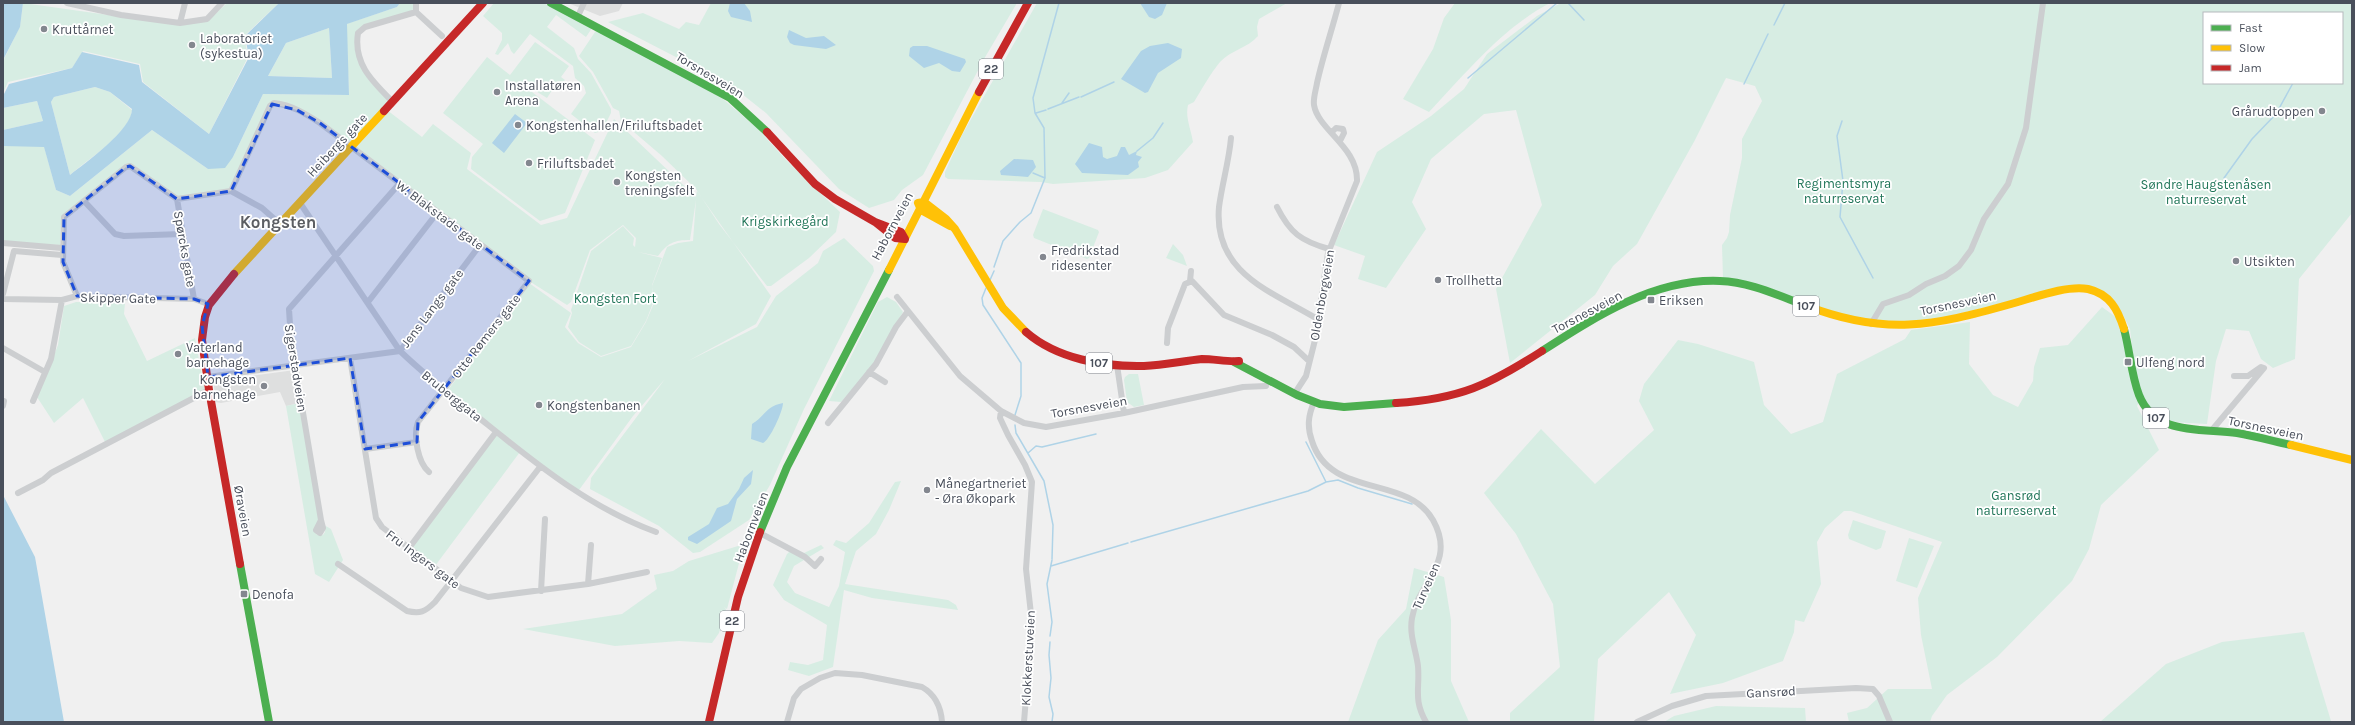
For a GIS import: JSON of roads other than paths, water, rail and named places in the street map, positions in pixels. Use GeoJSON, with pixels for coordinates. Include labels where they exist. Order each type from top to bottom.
{"type":"FeatureCollection","features":[{"type":"Feature","properties":{"kind":"main road","name":"Heibergs gate"},"geometry":{"type":"LineString","coordinates":[[208,304],[483,3]]}},
{"type":"Feature","properties":{"kind":"main road","name":"Torsnesveien"},"geometry":{"type":"LineString","coordinates":[[551,3],[730,98],[758,123],[815,184],[835,199],[901,237]]}},
{"type":"Feature","properties":{"kind":"main road","name":"Habornveien"},"geometry":{"type":"LineString","coordinates":[[708,722],[738,597],[760,533],[793,456],[901,237],[921,205],[956,136],[1028,3]]}},
{"type":"Feature","properties":{"kind":"main road","name":"Torsnesveien"},"geometry":{"type":"LineString","coordinates":[[921,205],[950,226],[1012,320],[1038,342],[1069,356],[1117,365],[1153,365],[1209,359],[1249,364],[1266,372],[1295,393],[1314,402],[1337,407],[1357,407],[1441,399],[1463,394],[1500,375],[1609,311],[1656,292],[1701,281],[1743,284],[1839,317],[1871,324],[1923,324],[2068,290],[2093,292],[2108,300],[2123,319],[2136,390],[2146,409],[2157,420],[2171,427],[2238,433],[2352,460]]}},
{"type":"Feature","properties":{"kind":"main road","name":"Øraveien"},"geometry":{"type":"LineString","coordinates":[[208,304],[202,326],[209,390],[269,722]]}},
{"type":"Feature","properties":{"kind":"street"},"geometry":{"type":"LineString","coordinates":[[67,3],[121,15],[180,24],[207,19],[222,3]]}},
{"type":"Feature","properties":{"kind":"street"},"geometry":{"type":"LineString","coordinates":[[180,24],[184,3]]}},
{"type":"Feature","properties":{"kind":"street"},"geometry":{"type":"LineString","coordinates":[[416,3],[416,12],[442,36]]}},
{"type":"Feature","properties":{"kind":"street"},"geometry":{"type":"LineString","coordinates":[[578,16],[584,3]]}},
{"type":"Feature","properties":{"kind":"street"},"geometry":{"type":"LineString","coordinates":[[1332,132],[1336,128],[1343,128],[1344,133],[1340,141],[1332,132],[1319,117],[1314,103],[1320,68],[1340,3]]}},
{"type":"Feature","properties":{"kind":"street"},"geometry":{"type":"LineString","coordinates":[[1871,324],[1883,304],[1909,295],[1926,284],[1945,276],[1959,266],[1971,250],[1984,219],[2008,184],[2026,128],[2043,3]]}},
{"type":"Feature","properties":{"kind":"street"},"geometry":{"type":"LineString","coordinates":[[393,102],[365,74],[358,48],[358,33],[365,27],[416,12]]}},
{"type":"Feature","properties":{"kind":"street","name":"W. Blakstads gate"},"geometry":{"type":"LineString","coordinates":[[231,191],[270,106],[277,103],[303,112],[529,282]]}},
{"type":"Feature","properties":{"kind":"street"},"geometry":{"type":"LineString","coordinates":[[1231,138],[1219,209],[1220,229],[1226,248],[1238,268],[1248,279],[1319,320]]}},
{"type":"Feature","properties":{"kind":"street","name":"Oldenborgveien"},"geometry":{"type":"LineString","coordinates":[[1295,393],[1306,376],[1319,320],[1329,249],[1356,186],[1357,175],[1340,141]]}},
{"type":"Feature","properties":{"kind":"street"},"geometry":{"type":"LineString","coordinates":[[77,296],[65,268],[62,255],[64,217],[126,166],[130,166],[177,199],[231,191],[262,208],[280,224]]}},
{"type":"Feature","properties":{"kind":"street","name":"Sigerstadveien"},"geometry":{"type":"LineString","coordinates":[[320,520],[288,317],[289,309],[399,184]]}},
{"type":"Feature","properties":{"kind":"street","name":"Spørcks gate"},"geometry":{"type":"LineString","coordinates":[[177,199],[194,299]]}},
{"type":"Feature","properties":{"kind":"street"},"geometry":{"type":"LineString","coordinates":[[84,201],[115,234],[124,236],[182,234]]}},
{"type":"Feature","properties":{"kind":"street","name":"Bruberggata"},"geometry":{"type":"LineString","coordinates":[[300,203],[400,351],[444,390],[540,467],[582,496],[656,532]]}},
{"type":"Feature","properties":{"kind":"street"},"geometry":{"type":"LineString","coordinates":[[1277,207],[1293,232],[1305,241],[1329,249]]}},
{"type":"Feature","properties":{"kind":"street"},"geometry":{"type":"LineString","coordinates":[[368,302],[437,213]]}},
{"type":"Feature","properties":{"kind":"street"},"geometry":{"type":"LineString","coordinates":[[3,243],[62,248]]}},
{"type":"Feature","properties":{"kind":"street","name":"Jens Langs gate"},"geometry":{"type":"LineString","coordinates":[[208,377],[400,351],[480,245]]}},
{"type":"Feature","properties":{"kind":"street"},"geometry":{"type":"LineString","coordinates":[[3,294],[14,251],[62,255]]}},
{"type":"Feature","properties":{"kind":"street"},"geometry":{"type":"LineString","coordinates":[[1190,281],[1191,271]]}},
{"type":"Feature","properties":{"kind":"street"},"geometry":{"type":"LineString","coordinates":[[1167,343],[1168,328],[1185,284],[1190,281]]}},
{"type":"Feature","properties":{"kind":"street"},"geometry":{"type":"LineString","coordinates":[[1190,281],[1195,283],[1224,315],[1272,335],[1294,348],[1309,361]]}},
{"type":"Feature","properties":{"kind":"street","name":"Otte Rømers gate"},"geometry":{"type":"LineString","coordinates":[[429,472],[421,461],[416,429],[418,422],[529,282]]}},
{"type":"Feature","properties":{"kind":"street","name":"Skipper Gate"},"geometry":{"type":"LineString","coordinates":[[3,299],[62,300],[77,296],[194,299],[208,304]]}},
{"type":"Feature","properties":{"kind":"street","name":"Torsnesveien"},"geometry":{"type":"LineString","coordinates":[[897,297],[960,376],[1001,411],[1024,423],[1046,427],[1124,413],[1222,391],[1266,386]]}},
{"type":"Feature","properties":{"kind":"street"},"geometry":{"type":"LineString","coordinates":[[33,400],[55,344],[62,300]]}},
{"type":"Feature","properties":{"kind":"street"},"geometry":{"type":"LineString","coordinates":[[828,423],[882,354],[899,321],[908,311]]}},
{"type":"Feature","properties":{"kind":"street"},"geometry":{"type":"LineString","coordinates":[[3,348],[45,372]]}},
{"type":"Feature","properties":{"kind":"street","name":"Fru Ingers gate"},"geometry":{"type":"LineString","coordinates":[[350,358],[376,518],[382,527],[452,581],[476,594],[488,597],[588,584],[647,572]]}},
{"type":"Feature","properties":{"kind":"street"},"geometry":{"type":"LineString","coordinates":[[1117,365],[1124,413]]}},
{"type":"Feature","properties":{"kind":"street"},"geometry":{"type":"LineString","coordinates":[[2212,430],[2264,368],[2261,367],[2248,376],[2234,376]]}},
{"type":"Feature","properties":{"kind":"street"},"geometry":{"type":"LineString","coordinates":[[869,372],[885,382]]}},
{"type":"Feature","properties":{"kind":"street"},"geometry":{"type":"LineString","coordinates":[[18,493],[43,480],[50,473],[209,390]]}},
{"type":"Feature","properties":{"kind":"street","name":"Turveien"},"geometry":{"type":"LineString","coordinates":[[1314,402],[1309,416],[1310,435],[1317,454],[1323,462],[1331,469],[1355,482],[1409,497],[1419,503],[1433,521],[1439,534],[1440,553],[1434,574],[1417,600],[1411,628],[1418,666],[1417,700],[1426,722]]}},
{"type":"Feature","properties":{"kind":"street","name":"Klokkerstuveien"},"geometry":{"type":"LineString","coordinates":[[1001,411],[1000,418],[1025,465],[1032,482],[1026,569],[1032,623],[1024,722]]}},
{"type":"Feature","properties":{"kind":"street"},"geometry":{"type":"LineString","coordinates":[[409,548],[496,432]]}},
{"type":"Feature","properties":{"kind":"street"},"geometry":{"type":"LineString","coordinates":[[365,449],[417,442]]}},
{"type":"Feature","properties":{"kind":"street"},"geometry":{"type":"LineString","coordinates":[[338,564],[407,611],[417,613],[425,612],[452,581],[540,467]]}},
{"type":"Feature","properties":{"kind":"street"},"geometry":{"type":"LineString","coordinates":[[541,591],[545,519]]}},
{"type":"Feature","properties":{"kind":"street"},"geometry":{"type":"LineString","coordinates":[[760,533],[805,556],[815,566],[821,558]]}},
{"type":"Feature","properties":{"kind":"street"},"geometry":{"type":"LineString","coordinates":[[588,584],[591,545]]}},
{"type":"Feature","properties":{"kind":"street"},"geometry":{"type":"LineString","coordinates":[[787,722],[794,698],[801,689],[820,678],[847,672],[922,687],[929,691],[938,703],[942,722]]}},
{"type":"Feature","properties":{"kind":"street","name":"Gansrød"},"geometry":{"type":"LineString","coordinates":[[1637,722],[1672,706],[1706,696],[1856,688],[1873,689],[1879,696],[1890,722]]}},
{"type":"Feature","properties":{"kind":"water"},"geometry":{"type":"Polygon","coordinates":[[[3,3],[23,3],[20,27],[3,60],[3,3]]]}},
{"type":"Feature","properties":{"kind":"water"},"geometry":{"type":"Polygon","coordinates":[[[279,3],[400,3],[397,7],[347,24],[349,95],[263,94],[233,157],[225,168],[208,169],[152,130],[70,196],[56,190],[44,147],[3,146],[3,130],[43,121],[37,101],[3,108],[3,96],[9,84],[72,68],[82,52],[139,65],[142,82],[209,134],[249,57],[245,36],[279,3]],[[329,28],[286,43],[268,76],[332,78],[329,28]],[[95,87],[54,97],[51,102],[70,175],[117,136],[130,117],[132,109],[110,92],[95,87]]]}},
{"type":"Feature","properties":{"kind":"water"},"geometry":{"type":"Polygon","coordinates":[[[730,3],[744,3],[750,11],[752,22],[731,17],[728,11],[730,3]]]}},
{"type":"Feature","properties":{"kind":"water"},"geometry":{"type":"Polygon","coordinates":[[[1140,3],[1167,3],[1162,15],[1155,19],[1149,17],[1140,3]]]}},
{"type":"Feature","properties":{"kind":"water"},"geometry":{"type":"Polygon","coordinates":[[[789,30],[806,38],[824,36],[836,45],[826,49],[794,45],[790,43],[787,37],[789,30]]]}},
{"type":"Feature","properties":{"kind":"water"},"geometry":{"type":"Polygon","coordinates":[[[1168,43],[1182,49],[1181,58],[1158,73],[1148,92],[1145,93],[1121,79],[1141,51],[1150,46],[1168,43]]]}},
{"type":"Feature","properties":{"kind":"water"},"geometry":{"type":"Polygon","coordinates":[[[913,46],[927,46],[965,59],[966,62],[960,72],[952,71],[939,63],[924,68],[909,56],[910,48],[913,46]]]}},
{"type":"Feature","properties":{"kind":"water"},"geometry":{"type":"Polygon","coordinates":[[[515,114],[527,123],[504,153],[492,143],[515,114]]]}},
{"type":"Feature","properties":{"kind":"water"},"geometry":{"type":"Polygon","coordinates":[[[1089,143],[1102,147],[1103,157],[1107,159],[1117,156],[1121,147],[1125,147],[1129,155],[1137,151],[1136,155],[1142,157],[1138,162],[1139,167],[1128,175],[1082,173],[1075,164],[1089,143]]]}},
{"type":"Feature","properties":{"kind":"water"},"geometry":{"type":"Polygon","coordinates":[[[1014,159],[1033,160],[1036,167],[1028,177],[1001,175],[1000,171],[1014,159]]]}},
{"type":"Feature","properties":{"kind":"water"},"geometry":{"type":"Polygon","coordinates":[[[783,403],[776,425],[766,441],[763,443],[751,439],[752,424],[773,406],[783,403]]]}},
{"type":"Feature","properties":{"kind":"water"},"geometry":{"type":"Polygon","coordinates":[[[753,470],[751,484],[737,499],[731,521],[697,544],[688,540],[688,537],[709,524],[717,508],[728,504],[739,489],[744,478],[753,470]]]}},
{"type":"Feature","properties":{"kind":"water"},"geometry":{"type":"Polygon","coordinates":[[[3,495],[35,557],[64,722],[3,722],[3,495]]]}},
{"type":"Feature","properties":{"kind":"waterway"},"geometry":{"type":"LineString","coordinates":[[994,267],[1003,241],[1020,222],[1031,213],[1045,178],[1044,128],[1035,113],[1033,98],[1059,3]]}},
{"type":"Feature","properties":{"kind":"waterway"},"geometry":{"type":"LineString","coordinates":[[1061,3],[1069,3]]}},
{"type":"Feature","properties":{"kind":"waterway"},"geometry":{"type":"LineString","coordinates":[[1468,78],[1557,3]]}},
{"type":"Feature","properties":{"kind":"waterway"},"geometry":{"type":"LineString","coordinates":[[1568,3],[1584,20]]}},
{"type":"Feature","properties":{"kind":"waterway"},"geometry":{"type":"LineString","coordinates":[[1774,25],[1785,3]]}},
{"type":"Feature","properties":{"kind":"waterway"},"geometry":{"type":"LineString","coordinates":[[1744,84],[1768,34]]}},
{"type":"Feature","properties":{"kind":"waterway"},"geometry":{"type":"LineString","coordinates":[[1081,97],[1114,82]]}},
{"type":"Feature","properties":{"kind":"waterway"},"geometry":{"type":"LineString","coordinates":[[2224,178],[2252,139],[2276,114],[2292,84]]}},
{"type":"Feature","properties":{"kind":"waterway"},"geometry":{"type":"LineString","coordinates":[[1062,103],[1069,93]]}},
{"type":"Feature","properties":{"kind":"waterway"},"geometry":{"type":"LineString","coordinates":[[1048,109],[1079,97]]}},
{"type":"Feature","properties":{"kind":"waterway"},"geometry":{"type":"LineString","coordinates":[[1036,113],[1046,110]]}},
{"type":"Feature","properties":{"kind":"waterway"},"geometry":{"type":"LineString","coordinates":[[1842,121],[1837,136],[1843,181],[1840,217],[1873,278]]}},
{"type":"Feature","properties":{"kind":"waterway"},"geometry":{"type":"LineString","coordinates":[[1137,151],[1153,138],[1163,123]]}},
{"type":"Feature","properties":{"kind":"waterway"},"geometry":{"type":"LineString","coordinates":[[1033,173],[1045,178]]}},
{"type":"Feature","properties":{"kind":"waterway"},"geometry":{"type":"LineString","coordinates":[[990,280],[994,271]]}},
{"type":"Feature","properties":{"kind":"waterway"},"geometry":{"type":"LineString","coordinates":[[986,288],[982,298],[983,305],[1021,363],[1021,396],[1015,415]]}},
{"type":"Feature","properties":{"kind":"waterway"},"geometry":{"type":"LineString","coordinates":[[1015,425],[1016,433],[1044,481],[1053,525],[1052,559]]}},
{"type":"Feature","properties":{"kind":"waterway"},"geometry":{"type":"LineString","coordinates":[[1028,453],[1036,446],[1042,447],[1096,434]]}},
{"type":"Feature","properties":{"kind":"waterway"},"geometry":{"type":"LineString","coordinates":[[1306,442],[1326,482]]}},
{"type":"Feature","properties":{"kind":"waterway"},"geometry":{"type":"LineString","coordinates":[[1131,542],[1308,491],[1326,482],[1338,480],[1358,488],[1412,504]]}},
{"type":"Feature","properties":{"kind":"waterway"},"geometry":{"type":"LineString","coordinates":[[1051,566],[1128,543]]}},
{"type":"Feature","properties":{"kind":"waterway"},"geometry":{"type":"LineString","coordinates":[[1050,636],[1052,622],[1047,584],[1052,560]]}},
{"type":"Feature","properties":{"kind":"waterway"},"geometry":{"type":"LineString","coordinates":[[1050,642],[1049,655],[1051,678],[1049,697],[1053,714],[1052,722]]}},
{"type":"Feature","properties":{"kind":"place","name":"Kruttårnet"},"geometry":{"type":"Point","coordinates":[44,29]}},
{"type":"Feature","properties":{"kind":"place","name":"Laboratoriet (sykestua)"},"geometry":{"type":"Point","coordinates":[192,45]}},
{"type":"Feature","properties":{"kind":"place","name":"Installatøren Arena"},"geometry":{"type":"Point","coordinates":[497,92]}},
{"type":"Feature","properties":{"kind":"place","name":"Grårudtoppen"},"geometry":{"type":"Point","coordinates":[2322,111]}},
{"type":"Feature","properties":{"kind":"place","name":"Kongstenhallen/Friluftsbadet"},"geometry":{"type":"Point","coordinates":[518,125]}},
{"type":"Feature","properties":{"kind":"place","name":"Friluftsbadet"},"geometry":{"type":"Point","coordinates":[529,163]}},
{"type":"Feature","properties":{"kind":"place","name":"Kongsten treningsfelt"},"geometry":{"type":"Point","coordinates":[617,182]}},
{"type":"Feature","properties":{"kind":"place","name":"Fredrikstad ridesenter"},"geometry":{"type":"Point","coordinates":[1043,257]}},
{"type":"Feature","properties":{"kind":"place","name":"Utsikten"},"geometry":{"type":"Point","coordinates":[2236,261]}},
{"type":"Feature","properties":{"kind":"place","name":"Trollhetta"},"geometry":{"type":"Point","coordinates":[1438,280]}},
{"type":"Feature","properties":{"kind":"place","name":"Eriksen"},"geometry":{"type":"Point","coordinates":[1651,300]}},
{"type":"Feature","properties":{"kind":"place","name":"Vaterland barnehage"},"geometry":{"type":"Point","coordinates":[178,354]}},
{"type":"Feature","properties":{"kind":"place","name":"Ulfeng nord"},"geometry":{"type":"Point","coordinates":[2128,362]}},
{"type":"Feature","properties":{"kind":"place","name":"Kongsten barnehage"},"geometry":{"type":"Point","coordinates":[264,386]}},
{"type":"Feature","properties":{"kind":"place","name":"Kongstenbanen"},"geometry":{"type":"Point","coordinates":[539,405]}},
{"type":"Feature","properties":{"kind":"place","name":"Månegartneriet - Øra Økopark"},"geometry":{"type":"Point","coordinates":[927,490]}},
{"type":"Feature","properties":{"kind":"place","name":"Denofa"},"geometry":{"type":"Point","coordinates":[244,594]}},
{"type":"Feature","properties":{"kind":"district","name":"Kongsten"},"geometry":{"type":"Point","coordinates":[278,222]}},
{"type":"Feature","properties":{"kind":"park label","name":"Regimentsmyra naturreservat"},"geometry":{"type":"Point","coordinates":[1844,190]}},
{"type":"Feature","properties":{"kind":"park label","name":"Søndre Haugstenåsen naturreservat"},"geometry":{"type":"Point","coordinates":[2206,192]}},
{"type":"Feature","properties":{"kind":"park label","name":"Krigskirkegård"},"geometry":{"type":"Point","coordinates":[785,221]}},
{"type":"Feature","properties":{"kind":"park label","name":"Kongsten Fort"},"geometry":{"type":"Point","coordinates":[615,298]}},
{"type":"Feature","properties":{"kind":"park label","name":"Gansrød naturreservat"},"geometry":{"type":"Point","coordinates":[2016,502]}}]}
